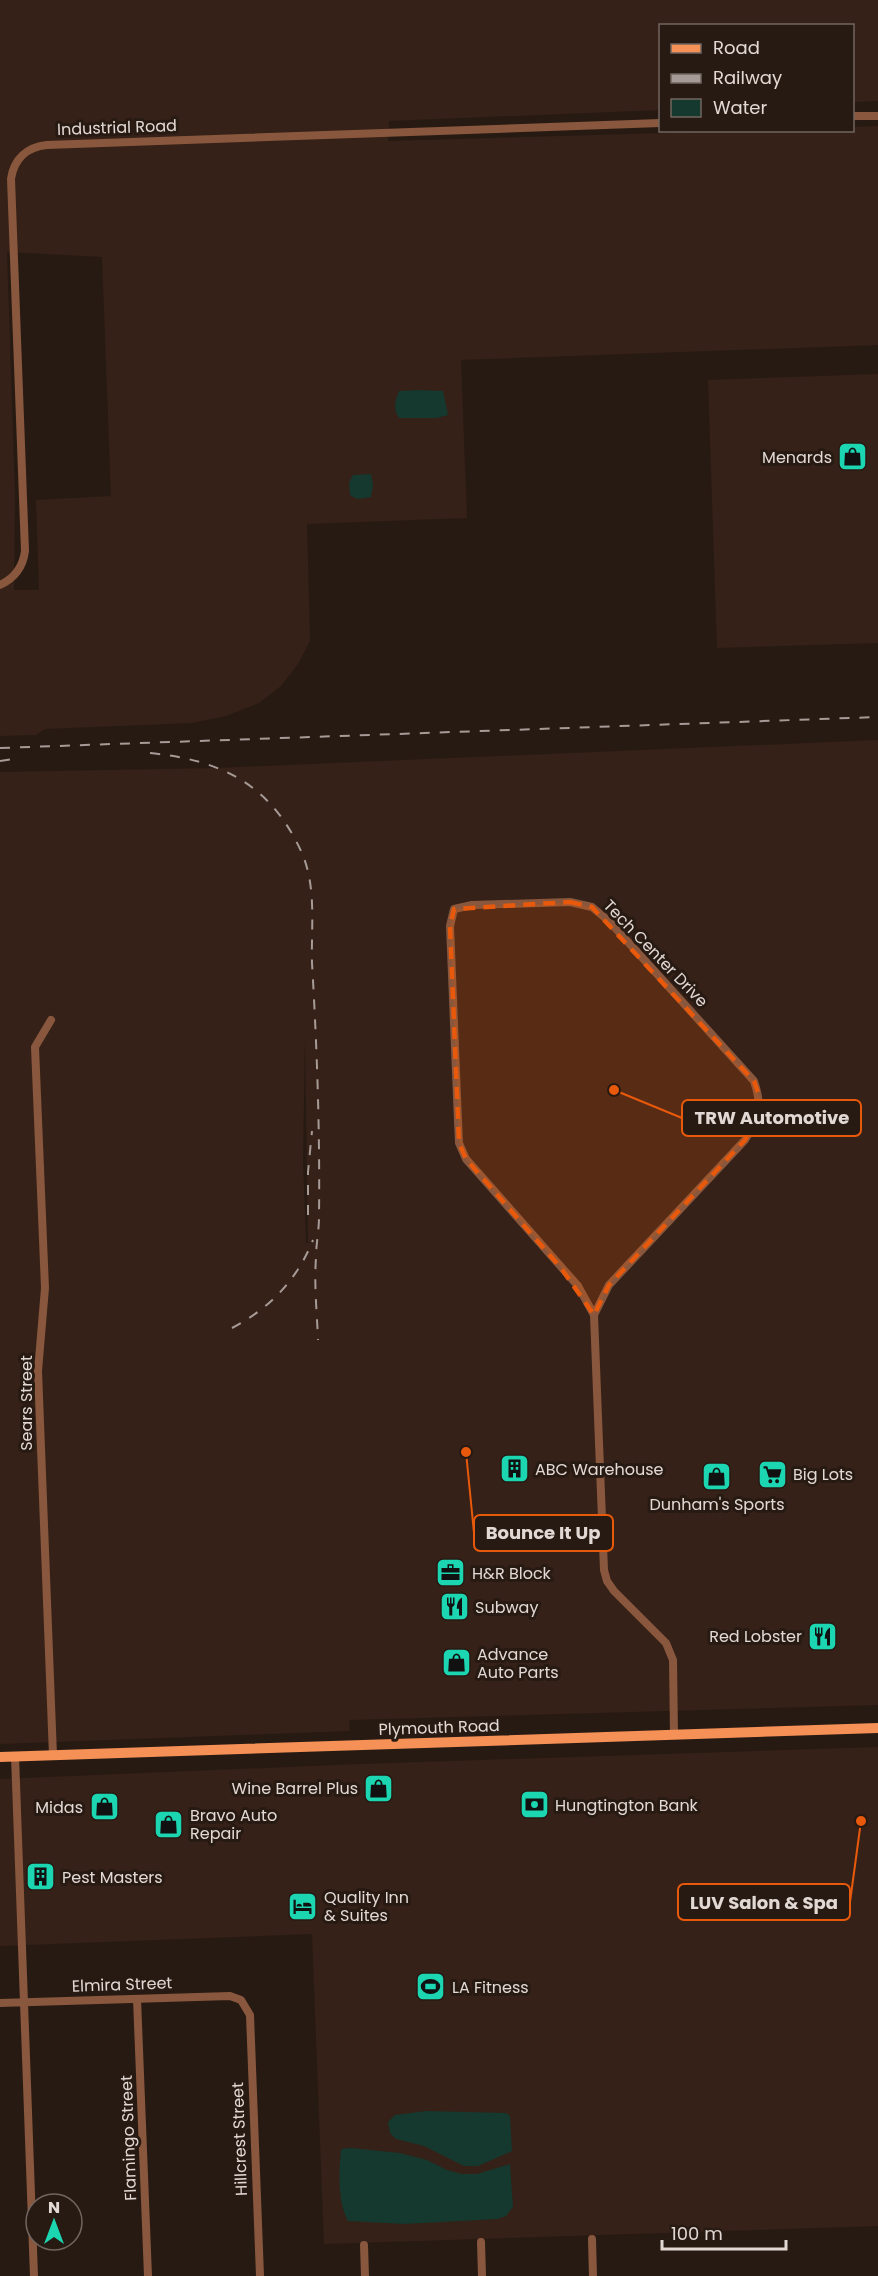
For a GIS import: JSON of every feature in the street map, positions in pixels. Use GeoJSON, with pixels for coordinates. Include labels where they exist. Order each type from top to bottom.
{"type":"FeatureCollection","features":[{"type":"Feature","properties":{"kind":"main road","name":"Plymouth Road"},"geometry":{"type":"LineString","coordinates":[[0,1757],[878,1728]]}},
{"type":"Feature","properties":{"kind":"street"},"geometry":{"type":"LineString","coordinates":[[854,116],[878,116]]}},
{"type":"Feature","properties":{"kind":"street","name":"Industrial Road"},"geometry":{"type":"LineString","coordinates":[[0,585],[15,575],[21,567],[25,550],[11,179],[16,163],[28,150],[46,144],[659,123]]}},
{"type":"Feature","properties":{"kind":"street","name":"Tech Center Drive"},"geometry":{"type":"LineString","coordinates":[[594,1315],[609,1285],[745,1140],[758,1119],[760,1098],[754,1081],[623,937],[592,907],[570,902],[472,905],[454,909],[450,926],[459,1143],[466,1159],[578,1286],[594,1315],[604,1570],[607,1581],[614,1591],[666,1642],[670,1649],[673,1660],[674,1735]]}},
{"type":"Feature","properties":{"kind":"street","name":"Sears Street"},"geometry":{"type":"LineString","coordinates":[[51,1020],[35,1047],[45,1288],[38,1371],[53,1755]]}},
{"type":"Feature","properties":{"kind":"street"},"geometry":{"type":"LineString","coordinates":[[15,1756],[34,2276]]}},
{"type":"Feature","properties":{"kind":"street","name":"Elmira Street"},"geometry":{"type":"LineString","coordinates":[[0,2003],[230,1996],[243,2002]]}},
{"type":"Feature","properties":{"kind":"street","name":"Flamingo Street"},"geometry":{"type":"LineString","coordinates":[[137,1999],[147,2276]]}},
{"type":"Feature","properties":{"kind":"street","name":"Hillcrest Street"},"geometry":{"type":"LineString","coordinates":[[243,2002],[249,2015],[260,2276]]}},
{"type":"Feature","properties":{"kind":"street"},"geometry":{"type":"LineString","coordinates":[[592,2239],[593,2276]]}},
{"type":"Feature","properties":{"kind":"street"},"geometry":{"type":"LineString","coordinates":[[481,2242],[482,2276]]}},
{"type":"Feature","properties":{"kind":"street"},"geometry":{"type":"LineString","coordinates":[[364,2245],[365,2276]]}},
{"type":"Feature","properties":{"kind":"highlighted area"},"geometry":{"type":"Polygon","coordinates":[[[570,902],[592,907],[754,1081],[760,1098],[758,1119],[745,1140],[609,1285],[594,1315],[561,1268],[466,1159],[459,1143],[450,926],[454,909],[570,902]]]}},
{"type":"Feature","properties":{"kind":"shaded area"},"geometry":{"type":"Polygon","coordinates":[[[0,0],[878,0],[878,101],[854,102],[854,24],[659,24],[659,110],[389,121],[388,141],[699,132],[854,132],[854,127],[878,126],[878,345],[461,360],[467,518],[307,524],[310,641],[298,664],[281,686],[259,703],[226,716],[192,723],[45,729],[36,735],[0,736],[0,0]],[[7,252],[15,495],[14,590],[39,590],[36,500],[111,496],[102,257],[7,252]]]}},
{"type":"Feature","properties":{"kind":"shaded area"},"geometry":{"type":"Polygon","coordinates":[[[878,374],[878,643],[717,648],[708,380],[878,374]]]}},
{"type":"Feature","properties":{"kind":"shaded area"},"geometry":{"type":"Polygon","coordinates":[[[878,740],[878,1705],[349,1720],[350,1731],[0,1744],[0,772],[216,768],[878,740]],[[305,1039],[303,1162],[306,1243],[308,1243],[305,1039]]]}},
{"type":"Feature","properties":{"kind":"shaded area"},"geometry":{"type":"Polygon","coordinates":[[[878,1747],[878,2226],[324,2244],[312,1934],[0,1946],[0,1779],[360,1764],[878,1747]]]}},
{"type":"Feature","properties":{"kind":"water"},"geometry":{"type":"Polygon","coordinates":[[[399,391],[443,391],[448,415],[437,418],[399,418],[395,405],[399,391]]]}},
{"type":"Feature","properties":{"kind":"water"},"geometry":{"type":"Polygon","coordinates":[[[371,474],[373,485],[371,497],[357,499],[350,495],[349,483],[353,475],[371,474]]]}},
{"type":"Feature","properties":{"kind":"water"},"geometry":{"type":"Polygon","coordinates":[[[426,2111],[506,2113],[510,2116],[512,2151],[478,2166],[464,2166],[424,2146],[396,2139],[390,2133],[388,2122],[395,2115],[426,2111]]]}},
{"type":"Feature","properties":{"kind":"water"},"geometry":{"type":"Polygon","coordinates":[[[341,2149],[400,2153],[427,2160],[447,2170],[462,2174],[477,2174],[510,2164],[513,2207],[506,2216],[498,2219],[404,2224],[348,2221],[340,2195],[340,2167],[341,2149]]]}},
{"type":"Feature","properties":{"kind":"railway"},"geometry":{"type":"LineString","coordinates":[[0,748],[878,717]]}},
{"type":"Feature","properties":{"kind":"railway"},"geometry":{"type":"LineString","coordinates":[[150,753],[176,756],[221,769],[258,792],[289,828],[306,864],[312,906],[312,963],[318,1090],[319,1217],[315,1278],[318,1340]]}},
{"type":"Feature","properties":{"kind":"railway"},"geometry":{"type":"LineString","coordinates":[[0,761],[19,758]]}},
{"type":"Feature","properties":{"kind":"railway"},"geometry":{"type":"LineString","coordinates":[[308,1215],[308,1172],[312,1131]]}},
{"type":"Feature","properties":{"kind":"railway"},"geometry":{"type":"LineString","coordinates":[[232,1328],[246,1320],[281,1292],[299,1268],[313,1240]]}},
{"type":"Feature","properties":{"kind":"place","name":"Menards"},"geometry":{"type":"Point","coordinates":[853,457]}},
{"type":"Feature","properties":{"kind":"place","name":"TRW Automotive"},"geometry":{"type":"Point","coordinates":[614,1090]}},
{"type":"Feature","properties":{"kind":"place","name":"Bounce It Up"},"geometry":{"type":"Point","coordinates":[466,1452]}},
{"type":"Feature","properties":{"kind":"place","name":"ABC Warehouse"},"geometry":{"type":"Point","coordinates":[514,1469]}},
{"type":"Feature","properties":{"kind":"place","name":"Big Lots"},"geometry":{"type":"Point","coordinates":[772,1474]}},
{"type":"Feature","properties":{"kind":"place","name":"Dunham's Sports"},"geometry":{"type":"Point","coordinates":[717,1476]}},
{"type":"Feature","properties":{"kind":"place","name":"H&R Block"},"geometry":{"type":"Point","coordinates":[451,1573]}},
{"type":"Feature","properties":{"kind":"place","name":"Subway"},"geometry":{"type":"Point","coordinates":[454,1607]}},
{"type":"Feature","properties":{"kind":"place","name":"Red Lobster"},"geometry":{"type":"Point","coordinates":[823,1636]}},
{"type":"Feature","properties":{"kind":"place","name":"Advance Auto Parts"},"geometry":{"type":"Point","coordinates":[456,1663]}},
{"type":"Feature","properties":{"kind":"place","name":"Wine Barrel Plus"},"geometry":{"type":"Point","coordinates":[379,1788]}},
{"type":"Feature","properties":{"kind":"place","name":"Hungtington Bank"},"geometry":{"type":"Point","coordinates":[534,1805]}},
{"type":"Feature","properties":{"kind":"place","name":"Midas"},"geometry":{"type":"Point","coordinates":[104,1807]}},
{"type":"Feature","properties":{"kind":"place","name":"LUV Salon & Spa"},"geometry":{"type":"Point","coordinates":[861,1821]}},
{"type":"Feature","properties":{"kind":"place","name":"Bravo Auto Repair"},"geometry":{"type":"Point","coordinates":[169,1824]}},
{"type":"Feature","properties":{"kind":"place","name":"Pest Masters"},"geometry":{"type":"Point","coordinates":[41,1877]}},
{"type":"Feature","properties":{"kind":"place","name":"Quality Inn & Suites"},"geometry":{"type":"Point","coordinates":[303,1906]}},
{"type":"Feature","properties":{"kind":"place","name":"LA Fitness"},"geometry":{"type":"Point","coordinates":[431,1987]}}]}
